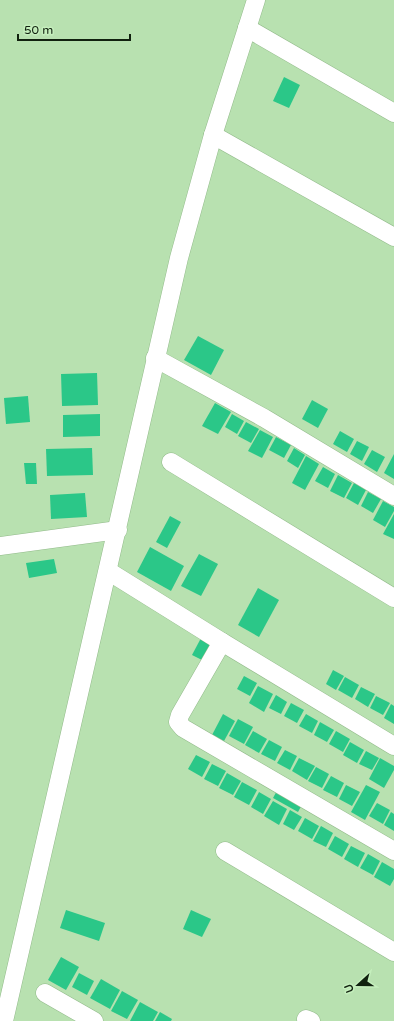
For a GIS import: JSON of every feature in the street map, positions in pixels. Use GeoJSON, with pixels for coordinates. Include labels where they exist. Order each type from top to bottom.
{"type":"FeatureCollection","features":[{"type":"Feature","properties":{"kind":"street"},"geometry":{"type":"LineString","coordinates":[[4,1021],[118,530],[179,258],[213,135],[256,0]]}},
{"type":"Feature","properties":{"kind":"street"},"geometry":{"type":"LineString","coordinates":[[247,28],[394,113]]}},
{"type":"Feature","properties":{"kind":"street"},"geometry":{"type":"LineString","coordinates":[[213,135],[394,237]]}},
{"type":"Feature","properties":{"kind":"street"},"geometry":{"type":"LineString","coordinates":[[156,358],[257,414],[394,496]]}},
{"type":"Feature","properties":{"kind":"street"},"geometry":{"type":"LineString","coordinates":[[171,462],[394,598]]}},
{"type":"Feature","properties":{"kind":"street"},"geometry":{"type":"LineString","coordinates":[[0,546],[118,530]]}},
{"type":"Feature","properties":{"kind":"street"},"geometry":{"type":"LineString","coordinates":[[108,571],[394,746]]}},
{"type":"Feature","properties":{"kind":"street"},"geometry":{"type":"LineString","coordinates":[[222,642],[180,715],[178,722],[180,726],[394,850]]}},
{"type":"Feature","properties":{"kind":"street"},"geometry":{"type":"LineString","coordinates":[[225,851],[394,952]]}},
{"type":"Feature","properties":{"kind":"street"},"geometry":{"type":"LineString","coordinates":[[46,993],[94,1021]]}},
{"type":"Feature","properties":{"kind":"building"},"geometry":{"type":"Polygon","coordinates":[[[284,77],[300,85],[289,108],[273,101],[284,77]]]}},
{"type":"Feature","properties":{"kind":"building"},"geometry":{"type":"Polygon","coordinates":[[[198,336],[224,350],[211,375],[184,360],[198,336]]]}},
{"type":"Feature","properties":{"kind":"building"},"geometry":{"type":"Polygon","coordinates":[[[97,373],[98,405],[62,406],[61,374],[97,373]]]}},
{"type":"Feature","properties":{"kind":"building"},"geometry":{"type":"Polygon","coordinates":[[[28,396],[30,422],[6,424],[4,398],[28,396]]]}},
{"type":"Feature","properties":{"kind":"building"},"geometry":{"type":"Polygon","coordinates":[[[312,400],[328,409],[318,428],[302,419],[312,400]]]}},
{"type":"Feature","properties":{"kind":"building"},"geometry":{"type":"Polygon","coordinates":[[[215,403],[231,412],[218,434],[202,426],[215,403]]]}},
{"type":"Feature","properties":{"kind":"building"},"geometry":{"type":"Polygon","coordinates":[[[100,414],[100,436],[63,437],[63,415],[100,414]]]}},
{"type":"Feature","properties":{"kind":"building"},"geometry":{"type":"Polygon","coordinates":[[[232,414],[244,421],[237,434],[225,427],[232,414]]]}},
{"type":"Feature","properties":{"kind":"building"},"geometry":{"type":"Polygon","coordinates":[[[246,422],[259,429],[251,443],[238,436],[246,422]]]}},
{"type":"Feature","properties":{"kind":"building"},"geometry":{"type":"Polygon","coordinates":[[[260,430],[273,437],[262,458],[248,451],[260,430]]]}},
{"type":"Feature","properties":{"kind":"building"},"geometry":{"type":"Polygon","coordinates":[[[340,431],[354,439],[347,452],[333,444],[340,431]]]}},
{"type":"Feature","properties":{"kind":"building"},"geometry":{"type":"Polygon","coordinates":[[[276,437],[291,445],[284,458],[269,450],[276,437]]]}},
{"type":"Feature","properties":{"kind":"building"},"geometry":{"type":"Polygon","coordinates":[[[357,441],[369,447],[362,461],[350,454],[357,441]]]}},
{"type":"Feature","properties":{"kind":"building"},"geometry":{"type":"Polygon","coordinates":[[[92,448],[93,475],[47,476],[46,449],[92,448]]]}},
{"type":"Feature","properties":{"kind":"building"},"geometry":{"type":"Polygon","coordinates":[[[294,448],[305,455],[298,468],[287,461],[294,448]]]}},
{"type":"Feature","properties":{"kind":"building"},"geometry":{"type":"Polygon","coordinates":[[[372,450],[385,457],[377,472],[364,464],[372,450]]]}},
{"type":"Feature","properties":{"kind":"building"},"geometry":{"type":"Polygon","coordinates":[[[394,454],[394,479],[384,473],[394,454]]]}},
{"type":"Feature","properties":{"kind":"building"},"geometry":{"type":"Polygon","coordinates":[[[306,456],[319,464],[305,490],[292,483],[306,456]]]}},
{"type":"Feature","properties":{"kind":"building"},"geometry":{"type":"Polygon","coordinates":[[[24,463],[36,463],[37,484],[26,484],[24,463]]]}},
{"type":"Feature","properties":{"kind":"building"},"geometry":{"type":"Polygon","coordinates":[[[323,467],[335,474],[328,488],[315,481],[323,467]]]}},
{"type":"Feature","properties":{"kind":"building"},"geometry":{"type":"Polygon","coordinates":[[[338,475],[352,483],[344,498],[330,491],[338,475]]]}},
{"type":"Feature","properties":{"kind":"building"},"geometry":{"type":"Polygon","coordinates":[[[354,483],[366,490],[358,505],[346,498],[354,483]]]}},
{"type":"Feature","properties":{"kind":"building"},"geometry":{"type":"Polygon","coordinates":[[[368,492],[381,499],[373,513],[361,506],[368,492]]]}},
{"type":"Feature","properties":{"kind":"building"},"geometry":{"type":"Polygon","coordinates":[[[85,493],[87,517],[51,519],[50,495],[85,493]]]}},
{"type":"Feature","properties":{"kind":"building"},"geometry":{"type":"Polygon","coordinates":[[[383,501],[394,507],[394,511],[385,527],[373,520],[383,501]]]}},
{"type":"Feature","properties":{"kind":"building"},"geometry":{"type":"Polygon","coordinates":[[[394,514],[394,539],[383,534],[394,514]]]}},
{"type":"Feature","properties":{"kind":"building"},"geometry":{"type":"Polygon","coordinates":[[[170,516],[181,522],[167,548],[156,542],[170,516]]]}},
{"type":"Feature","properties":{"kind":"building"},"geometry":{"type":"Polygon","coordinates":[[[150,547],[184,566],[171,591],[137,572],[150,547]]]}},
{"type":"Feature","properties":{"kind":"building"},"geometry":{"type":"Polygon","coordinates":[[[199,554],[218,564],[201,596],[181,586],[199,554]]]}},
{"type":"Feature","properties":{"kind":"building"},"geometry":{"type":"Polygon","coordinates":[[[54,559],[57,573],[29,578],[26,563],[54,559]]]}},
{"type":"Feature","properties":{"kind":"building"},"geometry":{"type":"Polygon","coordinates":[[[258,588],[279,600],[259,637],[238,625],[258,588]]]}},
{"type":"Feature","properties":{"kind":"building"},"geometry":{"type":"Polygon","coordinates":[[[201,638],[215,646],[206,662],[192,655],[201,638]]]}},
{"type":"Feature","properties":{"kind":"building"},"geometry":{"type":"Polygon","coordinates":[[[333,670],[344,676],[336,690],[326,684],[333,670]]]}},
{"type":"Feature","properties":{"kind":"building"},"geometry":{"type":"Polygon","coordinates":[[[244,676],[257,683],[250,696],[237,689],[244,676]]]}},
{"type":"Feature","properties":{"kind":"building"},"geometry":{"type":"Polygon","coordinates":[[[345,677],[359,685],[352,698],[338,690],[345,677]]]}},
{"type":"Feature","properties":{"kind":"building"},"geometry":{"type":"Polygon","coordinates":[[[258,686],[273,694],[264,712],[249,703],[258,686]]]}},
{"type":"Feature","properties":{"kind":"building"},"geometry":{"type":"Polygon","coordinates":[[[361,687],[375,694],[368,707],[355,699],[361,687]]]}},
{"type":"Feature","properties":{"kind":"building"},"geometry":{"type":"Polygon","coordinates":[[[276,695],[287,702],[281,714],[269,708],[276,695]]]}},
{"type":"Feature","properties":{"kind":"building"},"geometry":{"type":"Polygon","coordinates":[[[376,696],[390,703],[383,715],[370,708],[376,696]]]}},
{"type":"Feature","properties":{"kind":"building"},"geometry":{"type":"Polygon","coordinates":[[[291,703],[304,710],[297,723],[284,716],[291,703]]]}},
{"type":"Feature","properties":{"kind":"building"},"geometry":{"type":"Polygon","coordinates":[[[391,704],[394,706],[394,724],[384,718],[391,704]]]}},
{"type":"Feature","properties":{"kind":"building"},"geometry":{"type":"Polygon","coordinates":[[[223,714],[235,721],[224,741],[212,735],[223,714]]]}},
{"type":"Feature","properties":{"kind":"building"},"geometry":{"type":"Polygon","coordinates":[[[306,714],[318,721],[312,733],[299,726],[306,714]]]}},
{"type":"Feature","properties":{"kind":"building"},"geometry":{"type":"Polygon","coordinates":[[[238,719],[253,727],[244,744],[229,736],[238,719]]]}},
{"type":"Feature","properties":{"kind":"building"},"geometry":{"type":"Polygon","coordinates":[[[320,722],[334,730],[327,742],[314,735],[320,722]]]}},
{"type":"Feature","properties":{"kind":"building"},"geometry":{"type":"Polygon","coordinates":[[[253,731],[267,739],[259,753],[245,745],[253,731]]]}},
{"type":"Feature","properties":{"kind":"building"},"geometry":{"type":"Polygon","coordinates":[[[336,731],[350,739],[343,752],[329,744],[336,731]]]}},
{"type":"Feature","properties":{"kind":"building"},"geometry":{"type":"Polygon","coordinates":[[[269,740],[282,747],[275,761],[261,754],[269,740]]]}},
{"type":"Feature","properties":{"kind":"building"},"geometry":{"type":"Polygon","coordinates":[[[350,742],[364,750],[357,763],[343,755],[350,742]]]}},
{"type":"Feature","properties":{"kind":"building"},"geometry":{"type":"Polygon","coordinates":[[[285,750],[297,756],[290,770],[277,763],[285,750]]]}},
{"type":"Feature","properties":{"kind":"building"},"geometry":{"type":"Polygon","coordinates":[[[366,751],[379,758],[372,770],[359,764],[366,751]]]}},
{"type":"Feature","properties":{"kind":"building"},"geometry":{"type":"Polygon","coordinates":[[[196,755],[210,762],[202,777],[188,769],[196,755]]]}},
{"type":"Feature","properties":{"kind":"building"},"geometry":{"type":"Polygon","coordinates":[[[299,758],[315,766],[307,780],[292,771],[299,758]]]}},
{"type":"Feature","properties":{"kind":"building"},"geometry":{"type":"Polygon","coordinates":[[[380,758],[394,766],[394,770],[384,788],[369,779],[380,758]]]}},
{"type":"Feature","properties":{"kind":"building"},"geometry":{"type":"Polygon","coordinates":[[[212,764],[226,771],[218,786],[204,779],[212,764]]]}},
{"type":"Feature","properties":{"kind":"building"},"geometry":{"type":"Polygon","coordinates":[[[316,767],[329,774],[322,788],[308,781],[316,767]]]}},
{"type":"Feature","properties":{"kind":"building"},"geometry":{"type":"Polygon","coordinates":[[[227,773],[241,781],[233,795],[219,788],[227,773]]]}},
{"type":"Feature","properties":{"kind":"building"},"geometry":{"type":"Polygon","coordinates":[[[331,776],[344,783],[337,797],[323,790],[331,776]]]}},
{"type":"Feature","properties":{"kind":"building"},"geometry":{"type":"Polygon","coordinates":[[[242,782],[257,790],[249,805],[234,797],[242,782]]]}},
{"type":"Feature","properties":{"kind":"building"},"geometry":{"type":"Polygon","coordinates":[[[346,785],[360,792],[352,806],[339,799],[346,785]]]}},
{"type":"Feature","properties":{"kind":"building"},"geometry":{"type":"Polygon","coordinates":[[[366,785],[380,792],[365,820],[351,812],[366,785]]]}},
{"type":"Feature","properties":{"kind":"building"},"geometry":{"type":"Polygon","coordinates":[[[279,787],[304,801],[298,812],[273,798],[279,787]]]}},
{"type":"Feature","properties":{"kind":"building"},"geometry":{"type":"Polygon","coordinates":[[[259,792],[271,799],[263,814],[251,807],[259,792]]]}},
{"type":"Feature","properties":{"kind":"building"},"geometry":{"type":"Polygon","coordinates":[[[273,801],[287,809],[279,825],[264,816],[273,801]]]}},
{"type":"Feature","properties":{"kind":"building"},"geometry":{"type":"Polygon","coordinates":[[[377,803],[390,810],[383,824],[369,816],[377,803]]]}},
{"type":"Feature","properties":{"kind":"building"},"geometry":{"type":"Polygon","coordinates":[[[290,810],[302,817],[294,830],[283,824],[290,810]]]}},
{"type":"Feature","properties":{"kind":"building"},"geometry":{"type":"Polygon","coordinates":[[[391,812],[394,814],[394,831],[384,825],[391,812]]]}},
{"type":"Feature","properties":{"kind":"building"},"geometry":{"type":"Polygon","coordinates":[[[305,818],[319,826],[312,839],[298,831],[305,818]]]}},
{"type":"Feature","properties":{"kind":"building"},"geometry":{"type":"Polygon","coordinates":[[[321,826],[333,833],[326,847],[313,841],[321,826]]]}},
{"type":"Feature","properties":{"kind":"building"},"geometry":{"type":"Polygon","coordinates":[[[335,836],[349,844],[342,857],[328,849],[335,836]]]}},
{"type":"Feature","properties":{"kind":"building"},"geometry":{"type":"Polygon","coordinates":[[[351,846],[365,853],[358,867],[344,859],[351,846]]]}},
{"type":"Feature","properties":{"kind":"building"},"geometry":{"type":"Polygon","coordinates":[[[368,854],[380,861],[373,875],[360,868],[368,854]]]}},
{"type":"Feature","properties":{"kind":"building"},"geometry":{"type":"Polygon","coordinates":[[[382,862],[394,869],[394,879],[390,886],[374,877],[382,862]]]}},
{"type":"Feature","properties":{"kind":"building"},"geometry":{"type":"Polygon","coordinates":[[[66,910],[105,923],[99,941],[60,928],[66,910]]]}},
{"type":"Feature","properties":{"kind":"building"},"geometry":{"type":"Polygon","coordinates":[[[191,910],[211,919],[202,937],[183,929],[191,910]]]}},
{"type":"Feature","properties":{"kind":"building"},"geometry":{"type":"Polygon","coordinates":[[[61,957],[79,967],[66,990],[48,980],[61,957]]]}},
{"type":"Feature","properties":{"kind":"building"},"geometry":{"type":"Polygon","coordinates":[[[79,973],[94,981],[87,995],[72,987],[79,973]]]}},
{"type":"Feature","properties":{"kind":"building"},"geometry":{"type":"Polygon","coordinates":[[[101,979],[120,990],[110,1009],[90,998],[101,979]]]}},
{"type":"Feature","properties":{"kind":"building"},"geometry":{"type":"Polygon","coordinates":[[[122,991],[138,1000],[127,1019],[111,1011],[122,991]]]}},
{"type":"Feature","properties":{"kind":"building"},"geometry":{"type":"Polygon","coordinates":[[[140,1002],[158,1012],[153,1021],[130,1021],[140,1002]]]}},
{"type":"Feature","properties":{"kind":"building"},"geometry":{"type":"Polygon","coordinates":[[[160,1012],[172,1019],[171,1021],[155,1021],[160,1012]]]}}]}
